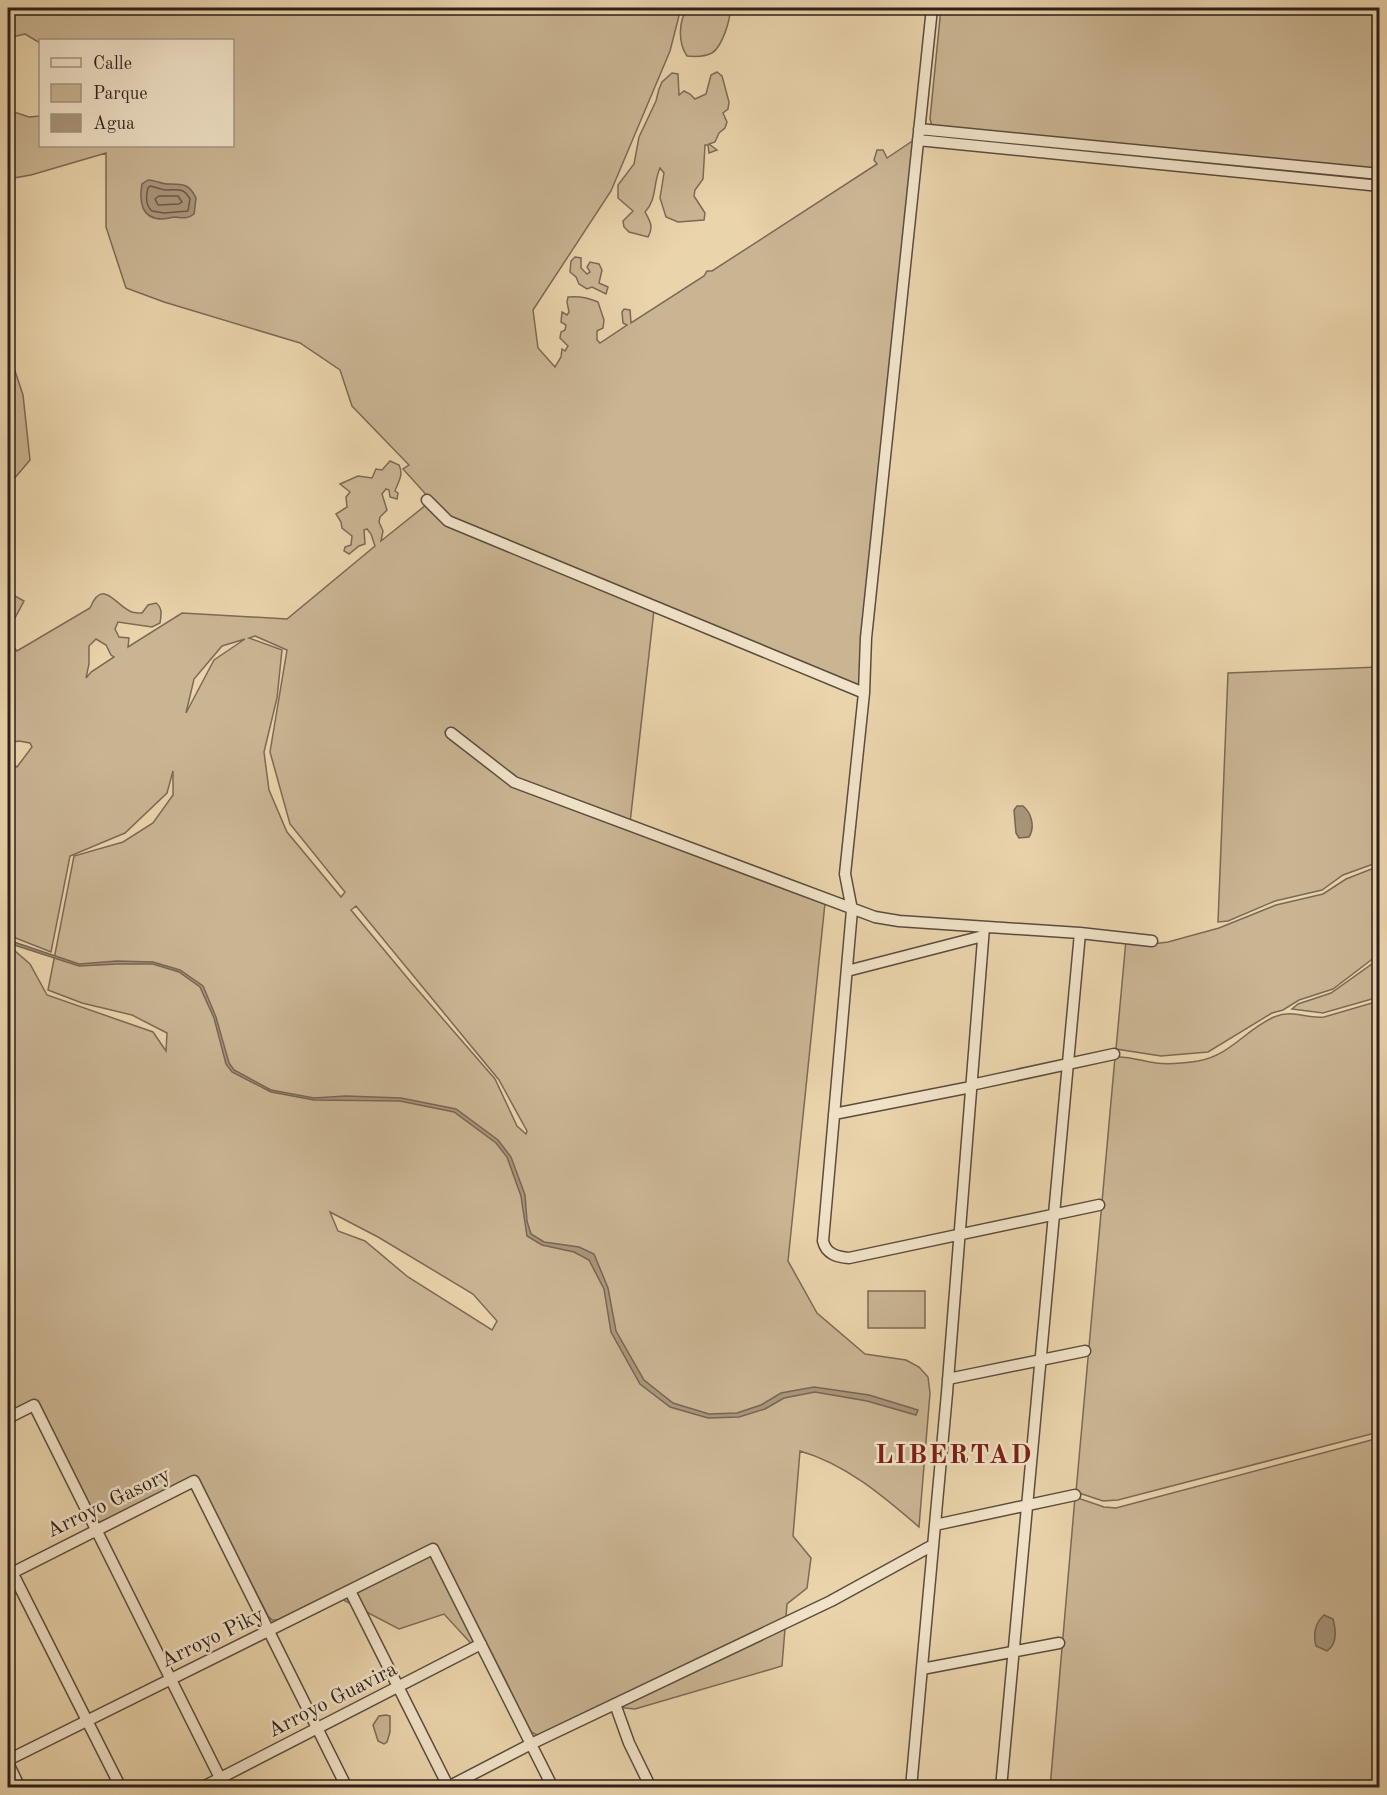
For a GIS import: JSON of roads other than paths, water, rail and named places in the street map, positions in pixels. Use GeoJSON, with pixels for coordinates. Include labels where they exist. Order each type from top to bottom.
{"type":"FeatureCollection","features":[{"type":"Feature","properties":{"kind":"street"},"geometry":{"type":"LineString","coordinates":[[932,8],[866,638],[864,693],[845,874],[852,910],[823,1240],[825,1247],[839,1257],[849,1258],[1099,1205]]}},
{"type":"Feature","properties":{"kind":"street"},"geometry":{"type":"LineString","coordinates":[[918,134],[1376,174]]}},
{"type":"Feature","properties":{"kind":"street"},"geometry":{"type":"LineString","coordinates":[[918,134],[1380,186]]}},
{"type":"Feature","properties":{"kind":"street"},"geometry":{"type":"LineString","coordinates":[[1359,184],[1376,174],[1380,163]]}},
{"type":"Feature","properties":{"kind":"street"},"geometry":{"type":"LineString","coordinates":[[427,500],[448,521],[864,693]]}},
{"type":"Feature","properties":{"kind":"street"},"geometry":{"type":"LineString","coordinates":[[451,733],[514,782],[875,917],[983,932],[1080,933],[1152,941]]}},
{"type":"Feature","properties":{"kind":"street"},"geometry":{"type":"LineString","coordinates":[[846,971],[983,932]]}},
{"type":"Feature","properties":{"kind":"street"},"geometry":{"type":"LineString","coordinates":[[911,1788],[948,1379],[983,932]]}},
{"type":"Feature","properties":{"kind":"street"},"geometry":{"type":"LineString","coordinates":[[1001,1788],[1080,933]]}},
{"type":"Feature","properties":{"kind":"street"},"geometry":{"type":"LineString","coordinates":[[834,1114],[1114,1054]]}},
{"type":"Feature","properties":{"kind":"street"},"geometry":{"type":"LineString","coordinates":[[948,1379],[1085,1351]]}},
{"type":"Feature","properties":{"kind":"street"},"geometry":{"type":"LineString","coordinates":[[8,1418],[34,1405],[223,1783]]}},
{"type":"Feature","properties":{"kind":"street","name":"Arroyo Gasory"},"geometry":{"type":"LineString","coordinates":[[9,1571],[194,1481],[269,1631]]}},
{"type":"Feature","properties":{"kind":"street"},"geometry":{"type":"LineString","coordinates":[[935,1525],[1075,1494]]}},
{"type":"Feature","properties":{"kind":"street"},"geometry":{"type":"LineString","coordinates":[[350,1591],[447,1787],[531,1744],[821,1606],[933,1545]]}},
{"type":"Feature","properties":{"kind":"street","name":"Arroyo Piky"},"geometry":{"type":"LineString","coordinates":[[8,1762],[433,1549],[481,1644]]}},
{"type":"Feature","properties":{"kind":"street"},"geometry":{"type":"LineString","coordinates":[[9,1571],[121,1788]]}},
{"type":"Feature","properties":{"kind":"street"},"geometry":{"type":"LineString","coordinates":[[269,1631],[347,1788]]}},
{"type":"Feature","properties":{"kind":"street"},"geometry":{"type":"LineString","coordinates":[[922,1669],[1059,1643]]}},
{"type":"Feature","properties":{"kind":"street"},"geometry":{"type":"LineString","coordinates":[[481,1644],[553,1788]]}},
{"type":"Feature","properties":{"kind":"street","name":"Arroyo Guavira"},"geometry":{"type":"LineString","coordinates":[[201,1788],[223,1783],[317,1728],[481,1644]]}},
{"type":"Feature","properties":{"kind":"street"},"geometry":{"type":"LineString","coordinates":[[615,1704],[629,1743],[651,1788]]}},
{"type":"Feature","properties":{"kind":"street"},"geometry":{"type":"LineString","coordinates":[[8,1762],[20,1788]]}},
{"type":"Feature","properties":{"kind":"water"},"geometry":{"type":"Polygon","coordinates":[[[148,180],[188,187],[196,198],[194,214],[185,218],[162,219],[150,216],[141,203],[142,184],[148,180]]]}},
{"type":"Feature","properties":{"kind":"water"},"geometry":{"type":"Polygon","coordinates":[[[1017,806],[1023,806],[1030,817],[1032,829],[1029,837],[1019,838],[1016,833],[1014,810],[1017,806]]]}},
{"type":"Feature","properties":{"kind":"water"},"geometry":{"type":"Polygon","coordinates":[[[8,940],[79,964],[117,961],[153,962],[180,970],[203,986],[216,1017],[229,1063],[234,1070],[271,1090],[314,1098],[346,1096],[401,1098],[456,1109],[498,1140],[511,1157],[525,1195],[527,1221],[531,1234],[544,1242],[579,1247],[594,1254],[608,1288],[616,1331],[644,1380],[673,1403],[709,1414],[737,1413],[761,1405],[781,1393],[814,1387],[869,1395],[918,1410],[916,1415],[867,1401],[815,1392],[784,1398],[765,1409],[739,1417],[708,1418],[670,1407],[640,1384],[611,1332],[604,1289],[589,1260],[574,1252],[542,1245],[527,1236],[521,1196],[507,1157],[496,1143],[454,1112],[400,1101],[314,1100],[271,1092],[232,1072],[226,1064],[214,1018],[200,987],[179,972],[153,964],[79,966],[8,943],[8,940]]]}},
{"type":"Feature","properties":{"kind":"water"},"geometry":{"type":"Polygon","coordinates":[[[1324,1615],[1333,1619],[1335,1632],[1335,1641],[1327,1651],[1316,1646],[1315,1637],[1317,1625],[1324,1615]]]}},
{"type":"Feature","properties":{"kind":"district","name":"LIBERTAD"},"geometry":{"type":"Point","coordinates":[954,1454]}}]}
